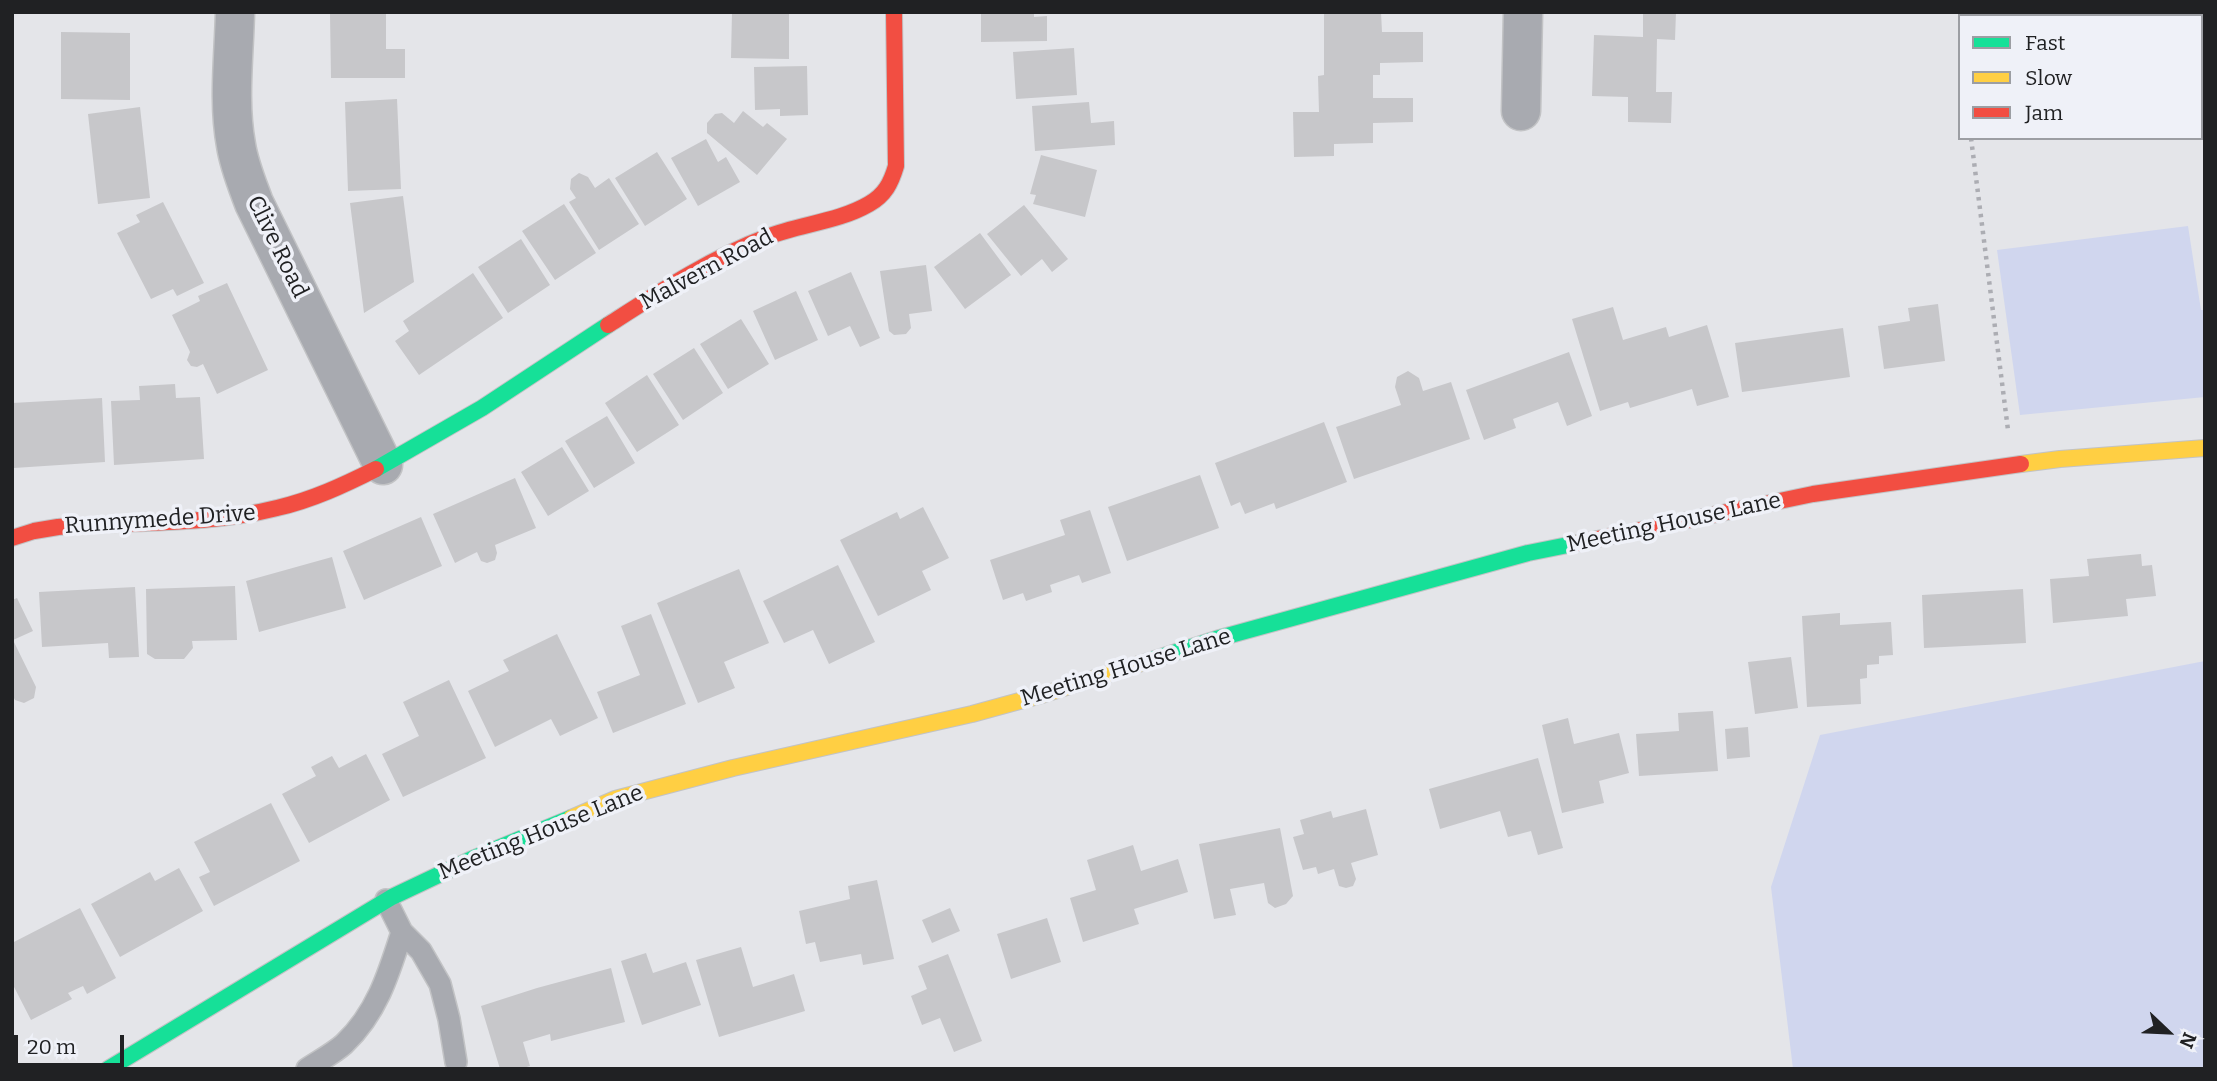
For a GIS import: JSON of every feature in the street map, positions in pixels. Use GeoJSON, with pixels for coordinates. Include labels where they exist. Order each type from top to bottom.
{"type":"FeatureCollection","features":[{"type":"Feature","properties":{"kind":"street","name":"Clive Road"},"geometry":{"type":"LineString","coordinates":[[235,12],[232,103],[236,145],[243,175],[254,203],[383,465]]}},
{"type":"Feature","properties":{"kind":"street","name":"Malvern Road"},"geometry":{"type":"LineString","coordinates":[[383,465],[455,425],[627,313],[718,260],[781,231],[857,209],[878,198],[890,185],[896,166],[894,12]]}},
{"type":"Feature","properties":{"kind":"street"},"geometry":{"type":"LineString","coordinates":[[1521,111],[1523,12]]}},
{"type":"Feature","properties":{"kind":"street","name":"Meeting House Lane"},"geometry":{"type":"LineString","coordinates":[[108,1069],[386,900],[484,854],[615,799],[733,768],[972,714],[1045,694],[1216,639],[1528,553],[1813,494],[2073,458],[2205,447]]}},
{"type":"Feature","properties":{"kind":"street","name":"Runnymede Drive"},"geometry":{"type":"LineString","coordinates":[[12,538],[28,531],[61,527],[230,517],[266,512],[302,502],[383,465]]}},
{"type":"Feature","properties":{"kind":"lane"},"geometry":{"type":"LineString","coordinates":[[386,900],[402,932],[421,951],[440,984],[456,1062]]}},
{"type":"Feature","properties":{"kind":"lane"},"geometry":{"type":"LineString","coordinates":[[307,1069],[343,1045],[364,1022],[384,985],[402,932]]}},
{"type":"Feature","properties":{"kind":"path"},"geometry":{"type":"LineString","coordinates":[[1971,140],[2009,445],[2015,465]]}},
{"type":"Feature","properties":{"kind":"shaded area"},"geometry":{"type":"Polygon","coordinates":[[[2205,12],[2205,55],[2203,14],[1991,14],[2205,12]]]}},
{"type":"Feature","properties":{"kind":"shaded area"},"geometry":{"type":"Polygon","coordinates":[[[2188,226],[2201,310],[2205,310],[2205,397],[2020,415],[1997,250],[2188,226]]]}},
{"type":"Feature","properties":{"kind":"shaded area"},"geometry":{"type":"Polygon","coordinates":[[[2205,661],[2205,1069],[1793,1069],[1771,887],[1820,735],[2205,661]]]}},
{"type":"Feature","properties":{"kind":"building"},"geometry":{"type":"Polygon","coordinates":[[[732,12],[789,12],[789,59],[731,58],[732,12]]]}},
{"type":"Feature","properties":{"kind":"building"},"geometry":{"type":"Polygon","coordinates":[[[981,12],[1034,12],[1034,17],[1047,16],[1047,41],[981,42],[981,12]]]}},
{"type":"Feature","properties":{"kind":"building"},"geometry":{"type":"Polygon","coordinates":[[[1324,12],[1381,12],[1382,32],[1423,32],[1423,62],[1380,63],[1380,75],[1373,75],[1373,98],[1413,98],[1413,122],[1373,123],[1373,143],[1334,144],[1334,156],[1294,157],[1293,112],[1319,112],[1318,76],[1324,75],[1324,12]]]}},
{"type":"Feature","properties":{"kind":"building"},"geometry":{"type":"Polygon","coordinates":[[[1643,12],[1676,12],[1675,40],[1657,39],[1656,92],[1672,92],[1671,123],[1628,122],[1628,97],[1592,96],[1594,35],[1643,37],[1643,12]]]}},
{"type":"Feature","properties":{"kind":"building"},"geometry":{"type":"Polygon","coordinates":[[[386,13],[386,49],[405,49],[405,78],[331,78],[330,14],[386,13]]]}},
{"type":"Feature","properties":{"kind":"building"},"geometry":{"type":"Polygon","coordinates":[[[61,32],[130,33],[130,100],[61,99],[61,32]]]}},
{"type":"Feature","properties":{"kind":"building"},"geometry":{"type":"Polygon","coordinates":[[[1074,48],[1077,95],[1016,99],[1013,52],[1074,48]]]}},
{"type":"Feature","properties":{"kind":"building"},"geometry":{"type":"Polygon","coordinates":[[[807,66],[808,115],[780,116],[780,109],[755,110],[754,67],[807,66]]]}},
{"type":"Feature","properties":{"kind":"building"},"geometry":{"type":"Polygon","coordinates":[[[397,99],[401,189],[348,191],[345,102],[397,99]]]}},
{"type":"Feature","properties":{"kind":"building"},"geometry":{"type":"Polygon","coordinates":[[[1089,102],[1091,123],[1114,121],[1115,145],[1035,151],[1032,106],[1089,102]]]}},
{"type":"Feature","properties":{"kind":"building"},"geometry":{"type":"Polygon","coordinates":[[[140,107],[150,198],[98,204],[88,114],[140,107]]]}},
{"type":"Feature","properties":{"kind":"building"},"geometry":{"type":"Polygon","coordinates":[[[743,111],[763,127],[767,123],[787,139],[757,175],[707,133],[707,123],[715,114],[722,113],[734,123],[743,111]]]}},
{"type":"Feature","properties":{"kind":"building"},"geometry":{"type":"Polygon","coordinates":[[[706,139],[718,162],[726,157],[740,182],[698,206],[671,158],[706,139]]]}},
{"type":"Feature","properties":{"kind":"building"},"geometry":{"type":"Polygon","coordinates":[[[657,152],[687,199],[645,226],[615,178],[657,152]]]}},
{"type":"Feature","properties":{"kind":"building"},"geometry":{"type":"Polygon","coordinates":[[[1041,155],[1097,170],[1085,217],[1033,204],[1036,195],[1030,194],[1041,155]]]}},
{"type":"Feature","properties":{"kind":"building"},"geometry":{"type":"Polygon","coordinates":[[[579,173],[588,177],[595,188],[609,178],[639,224],[599,250],[569,202],[576,198],[570,189],[571,179],[579,173]]]}},
{"type":"Feature","properties":{"kind":"building"},"geometry":{"type":"Polygon","coordinates":[[[403,196],[414,282],[364,313],[350,203],[403,196]]]}},
{"type":"Feature","properties":{"kind":"building"},"geometry":{"type":"Polygon","coordinates":[[[163,202],[204,283],[177,296],[173,289],[151,299],[117,233],[140,222],[136,215],[163,202]]]}},
{"type":"Feature","properties":{"kind":"building"},"geometry":{"type":"Polygon","coordinates":[[[564,204],[596,253],[555,280],[522,231],[564,204]]]}},
{"type":"Feature","properties":{"kind":"building"},"geometry":{"type":"Polygon","coordinates":[[[1024,205],[1068,259],[1052,272],[1042,259],[1021,276],[987,234],[1024,205]]]}},
{"type":"Feature","properties":{"kind":"building"},"geometry":{"type":"Polygon","coordinates":[[[980,233],[1011,275],[965,309],[934,267],[980,233]]]}},
{"type":"Feature","properties":{"kind":"building"},"geometry":{"type":"Polygon","coordinates":[[[521,239],[550,285],[508,313],[478,267],[521,239]]]}},
{"type":"Feature","properties":{"kind":"building"},"geometry":{"type":"Polygon","coordinates":[[[926,265],[932,311],[909,314],[911,328],[906,334],[894,335],[889,331],[880,271],[926,265]]]}},
{"type":"Feature","properties":{"kind":"building"},"geometry":{"type":"Polygon","coordinates":[[[851,272],[880,338],[860,347],[850,326],[828,336],[808,291],[851,272]]]}},
{"type":"Feature","properties":{"kind":"building"},"geometry":{"type":"Polygon","coordinates":[[[473,273],[503,318],[419,375],[395,341],[409,331],[403,321],[473,273]]]}},
{"type":"Feature","properties":{"kind":"building"},"geometry":{"type":"Polygon","coordinates":[[[227,283],[268,370],[217,394],[203,364],[191,366],[187,360],[190,352],[172,315],[200,301],[198,296],[227,283]]]}},
{"type":"Feature","properties":{"kind":"building"},"geometry":{"type":"Polygon","coordinates":[[[796,291],[818,340],[775,360],[753,311],[796,291]]]}},
{"type":"Feature","properties":{"kind":"building"},"geometry":{"type":"Polygon","coordinates":[[[1938,304],[1945,361],[1884,369],[1878,326],[1910,321],[1908,308],[1938,304]]]}},
{"type":"Feature","properties":{"kind":"building"},"geometry":{"type":"Polygon","coordinates":[[[1613,307],[1623,340],[1666,327],[1669,337],[1707,325],[1729,397],[1697,406],[1692,389],[1630,408],[1628,402],[1600,411],[1572,319],[1613,307]]]}},
{"type":"Feature","properties":{"kind":"building"},"geometry":{"type":"Polygon","coordinates":[[[741,319],[769,364],[728,389],[700,344],[741,319]]]}},
{"type":"Feature","properties":{"kind":"building"},"geometry":{"type":"Polygon","coordinates":[[[1843,328],[1850,377],[1742,392],[1735,343],[1843,328]]]}},
{"type":"Feature","properties":{"kind":"building"},"geometry":{"type":"Polygon","coordinates":[[[694,348],[723,393],[683,420],[653,374],[694,348]]]}},
{"type":"Feature","properties":{"kind":"building"},"geometry":{"type":"Polygon","coordinates":[[[1569,352],[1592,416],[1567,426],[1558,402],[1513,419],[1516,428],[1484,440],[1466,390],[1569,352]]]}},
{"type":"Feature","properties":{"kind":"building"},"geometry":{"type":"Polygon","coordinates":[[[1408,371],[1419,378],[1423,391],[1451,382],[1470,439],[1354,479],[1336,427],[1401,405],[1395,387],[1397,377],[1408,371]]]}},
{"type":"Feature","properties":{"kind":"building"},"geometry":{"type":"Polygon","coordinates":[[[647,375],[679,425],[637,452],[605,403],[647,375]]]}},
{"type":"Feature","properties":{"kind":"building"},"geometry":{"type":"Polygon","coordinates":[[[175,384],[176,398],[200,397],[204,459],[114,465],[111,401],[140,400],[139,386],[175,384]]]}},
{"type":"Feature","properties":{"kind":"building"},"geometry":{"type":"Polygon","coordinates":[[[102,398],[105,462],[14,468],[12,403],[102,398]]]}},
{"type":"Feature","properties":{"kind":"building"},"geometry":{"type":"Polygon","coordinates":[[[607,416],[635,463],[594,488],[565,441],[607,416]]]}},
{"type":"Feature","properties":{"kind":"building"},"geometry":{"type":"Polygon","coordinates":[[[1324,422],[1347,482],[1276,509],[1274,503],[1245,514],[1240,502],[1231,506],[1215,463],[1324,422]]]}},
{"type":"Feature","properties":{"kind":"building"},"geometry":{"type":"Polygon","coordinates":[[[562,447],[589,491],[548,516],[521,472],[562,447]]]}},
{"type":"Feature","properties":{"kind":"building"},"geometry":{"type":"Polygon","coordinates":[[[1200,475],[1219,528],[1127,561],[1108,507],[1200,475]]]}},
{"type":"Feature","properties":{"kind":"building"},"geometry":{"type":"Polygon","coordinates":[[[515,478],[536,528],[495,545],[495,560],[487,563],[481,561],[477,552],[455,563],[433,514],[515,478]]]}},
{"type":"Feature","properties":{"kind":"building"},"geometry":{"type":"Polygon","coordinates":[[[923,507],[949,558],[922,571],[931,590],[878,616],[840,540],[897,512],[900,519],[923,507]]]}},
{"type":"Feature","properties":{"kind":"building"},"geometry":{"type":"Polygon","coordinates":[[[1090,510],[1111,573],[1082,583],[1079,575],[1050,585],[1052,592],[1026,601],[1023,593],[1003,600],[990,560],[1065,535],[1060,520],[1090,510]]]}},
{"type":"Feature","properties":{"kind":"building"},"geometry":{"type":"Polygon","coordinates":[[[421,517],[442,566],[364,600],[343,551],[421,517]]]}},
{"type":"Feature","properties":{"kind":"building"},"geometry":{"type":"Polygon","coordinates":[[[2141,554],[2142,566],[2152,565],[2156,596],[2126,599],[2128,616],[2053,623],[2050,579],[2089,576],[2087,559],[2141,554]]]}},
{"type":"Feature","properties":{"kind":"building"},"geometry":{"type":"Polygon","coordinates":[[[332,557],[346,608],[259,632],[246,581],[332,557]]]}},
{"type":"Feature","properties":{"kind":"building"},"geometry":{"type":"Polygon","coordinates":[[[838,565],[875,642],[829,664],[813,630],[784,643],[763,601],[838,565]]]}},
{"type":"Feature","properties":{"kind":"building"},"geometry":{"type":"Polygon","coordinates":[[[739,569],[769,643],[724,662],[735,688],[698,703],[657,603],[739,569]]]}},
{"type":"Feature","properties":{"kind":"building"},"geometry":{"type":"Polygon","coordinates":[[[235,586],[237,640],[192,641],[193,648],[184,659],[155,659],[147,654],[146,589],[235,586]]]}},
{"type":"Feature","properties":{"kind":"building"},"geometry":{"type":"Polygon","coordinates":[[[135,587],[139,657],[109,658],[108,643],[42,647],[39,592],[135,587]]]}},
{"type":"Feature","properties":{"kind":"building"},"geometry":{"type":"Polygon","coordinates":[[[2023,589],[2026,643],[1924,648],[1922,595],[2023,589]]]}},
{"type":"Feature","properties":{"kind":"building"},"geometry":{"type":"Polygon","coordinates":[[[17,598],[33,631],[13,640],[36,687],[34,698],[24,703],[15,700],[12,694],[12,600],[17,598]]]}},
{"type":"Feature","properties":{"kind":"building"},"geometry":{"type":"Polygon","coordinates":[[[1840,613],[1840,625],[1891,622],[1893,655],[1879,656],[1879,664],[1867,665],[1867,678],[1860,679],[1861,704],[1807,707],[1802,616],[1840,613]]]}},
{"type":"Feature","properties":{"kind":"building"},"geometry":{"type":"Polygon","coordinates":[[[651,614],[686,704],[613,733],[597,692],[640,675],[621,626],[651,614]]]}},
{"type":"Feature","properties":{"kind":"building"},"geometry":{"type":"Polygon","coordinates":[[[557,634],[598,718],[560,736],[551,719],[495,747],[468,691],[509,671],[503,660],[557,634]]]}},
{"type":"Feature","properties":{"kind":"building"},"geometry":{"type":"Polygon","coordinates":[[[1791,657],[1798,708],[1755,714],[1748,662],[1791,657]]]}},
{"type":"Feature","properties":{"kind":"building"},"geometry":{"type":"Polygon","coordinates":[[[449,680],[486,758],[403,797],[382,754],[419,736],[403,702],[449,680]]]}},
{"type":"Feature","properties":{"kind":"building"},"geometry":{"type":"Polygon","coordinates":[[[1713,711],[1718,771],[1639,776],[1636,734],[1679,731],[1678,713],[1713,711]]]}},
{"type":"Feature","properties":{"kind":"building"},"geometry":{"type":"Polygon","coordinates":[[[1568,718],[1574,744],[1619,733],[1629,773],[1599,781],[1604,803],[1562,813],[1542,725],[1568,718]]]}},
{"type":"Feature","properties":{"kind":"building"},"geometry":{"type":"Polygon","coordinates":[[[1748,727],[1750,757],[1727,759],[1725,729],[1748,727]]]}},
{"type":"Feature","properties":{"kind":"building"},"geometry":{"type":"Polygon","coordinates":[[[366,754],[390,800],[309,843],[282,794],[316,776],[311,767],[332,756],[339,768],[366,754]]]}},
{"type":"Feature","properties":{"kind":"building"},"geometry":{"type":"Polygon","coordinates":[[[1538,758],[1563,848],[1538,855],[1531,831],[1508,837],[1500,811],[1440,829],[1429,789],[1538,758]]]}},
{"type":"Feature","properties":{"kind":"building"},"geometry":{"type":"Polygon","coordinates":[[[271,803],[300,861],[214,906],[199,877],[210,872],[194,842],[271,803]]]}},
{"type":"Feature","properties":{"kind":"building"},"geometry":{"type":"Polygon","coordinates":[[[1366,809],[1378,855],[1351,863],[1356,879],[1353,886],[1339,886],[1334,869],[1318,874],[1316,867],[1303,870],[1293,837],[1304,834],[1300,820],[1331,811],[1333,818],[1366,809]]]}},
{"type":"Feature","properties":{"kind":"building"},"geometry":{"type":"Polygon","coordinates":[[[1280,828],[1293,896],[1286,904],[1275,908],[1268,903],[1264,883],[1230,889],[1236,915],[1214,919],[1199,844],[1280,828]]]}},
{"type":"Feature","properties":{"kind":"building"},"geometry":{"type":"Polygon","coordinates":[[[1133,845],[1141,871],[1178,859],[1188,892],[1134,909],[1139,924],[1083,942],[1070,898],[1096,890],[1087,860],[1133,845]]]}},
{"type":"Feature","properties":{"kind":"building"},"geometry":{"type":"Polygon","coordinates":[[[179,868],[203,911],[120,957],[91,904],[150,872],[155,881],[179,868]]]}},
{"type":"Feature","properties":{"kind":"building"},"geometry":{"type":"Polygon","coordinates":[[[877,880],[894,959],[863,965],[861,954],[820,962],[815,942],[806,944],[799,911],[850,899],[848,886],[877,880]]]}},
{"type":"Feature","properties":{"kind":"building"},"geometry":{"type":"Polygon","coordinates":[[[80,908],[116,978],[87,994],[83,986],[68,993],[72,999],[31,1020],[12,983],[12,943],[80,908]]]}},
{"type":"Feature","properties":{"kind":"building"},"geometry":{"type":"Polygon","coordinates":[[[950,908],[960,931],[932,943],[922,920],[950,908]]]}},
{"type":"Feature","properties":{"kind":"building"},"geometry":{"type":"Polygon","coordinates":[[[1047,918],[1061,962],[1011,979],[997,934],[1047,918]]]}},
{"type":"Feature","properties":{"kind":"building"},"geometry":{"type":"Polygon","coordinates":[[[741,947],[753,987],[794,974],[805,1011],[719,1037],[696,960],[741,947]]]}},
{"type":"Feature","properties":{"kind":"building"},"geometry":{"type":"Polygon","coordinates":[[[646,953],[653,973],[686,962],[701,1005],[642,1025],[621,961],[646,953]]]}},
{"type":"Feature","properties":{"kind":"building"},"geometry":{"type":"Polygon","coordinates":[[[948,954],[982,1041],[954,1052],[940,1018],[922,1025],[911,996],[927,989],[918,966],[948,954]]]}},
{"type":"Feature","properties":{"kind":"building"},"geometry":{"type":"Polygon","coordinates":[[[611,968],[625,1022],[551,1041],[550,1034],[523,1042],[530,1066],[500,1069],[481,1006],[611,968]]]}},
{"type":"Feature","properties":{"kind":"traffic: fast"},"geometry":{"type":"LineString","coordinates":[[376,469],[482,408],[608,325]]}},
{"type":"Feature","properties":{"kind":"traffic: fast"},"geometry":{"type":"LineString","coordinates":[[1145,662],[1216,639],[1528,553],[1578,543]]}},
{"type":"Feature","properties":{"kind":"traffic: fast"},"geometry":{"type":"LineString","coordinates":[[108,1069],[392,897],[472,859],[571,818]]}},
{"type":"Feature","properties":{"kind":"traffic: slow"},"geometry":{"type":"LineString","coordinates":[[2021,464],[2205,448]]}},
{"type":"Feature","properties":{"kind":"traffic: slow"},"geometry":{"type":"LineString","coordinates":[[571,818],[615,799],[733,768],[972,714],[1145,662]]}},
{"type":"Feature","properties":{"kind":"traffic: jam"},"geometry":{"type":"LineString","coordinates":[[608,325],[685,277],[746,245],[857,210],[883,193],[896,166],[894,12]]}},
{"type":"Feature","properties":{"kind":"traffic: jam"},"geometry":{"type":"LineString","coordinates":[[1578,543],[1813,494],[2021,464]]}},
{"type":"Feature","properties":{"kind":"traffic: jam"},"geometry":{"type":"LineString","coordinates":[[12,538],[58,527],[195,520],[250,514],[290,505],[376,469]]}}]}
